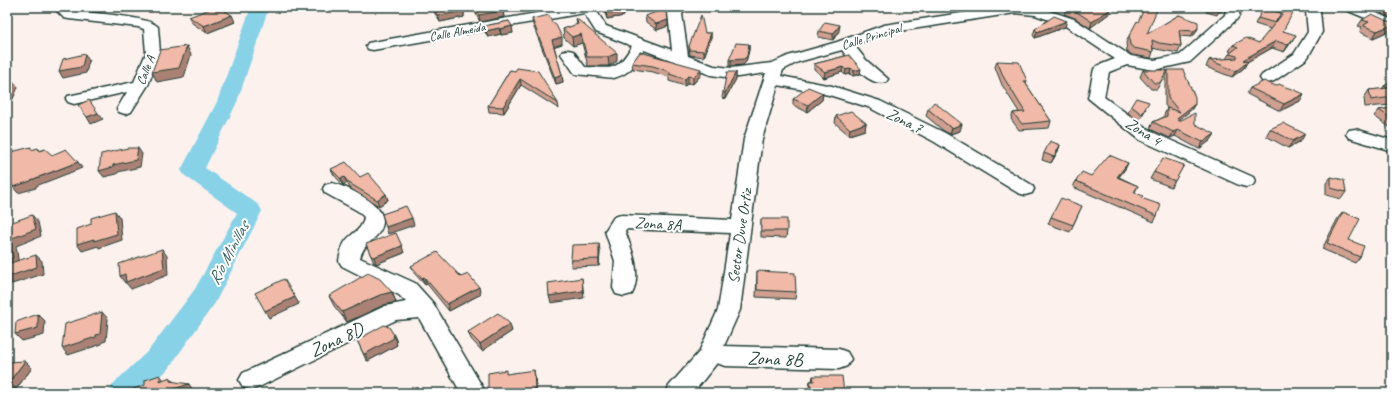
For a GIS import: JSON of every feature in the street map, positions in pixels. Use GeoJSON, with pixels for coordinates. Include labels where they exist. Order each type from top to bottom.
{"type":"FeatureCollection","features":[{"type":"Feature","properties":{"kind":"street","name":"Calle A"},"geometry":{"type":"LineString","coordinates":[[60,7],[70,15],[141,23],[151,27],[153,53],[140,85],[125,109]]}},
{"type":"Feature","properties":{"kind":"street","name":"Calle Principal"},"geometry":{"type":"LineString","coordinates":[[587,7],[601,29],[711,70],[731,73],[774,73],[793,59],[846,44],[884,29],[1015,9],[1037,11],[1070,22],[1126,60],[1154,66],[1185,59],[1232,16],[1233,7]]}},
{"type":"Feature","properties":{"kind":"street","name":"Calle Almeida"},"geometry":{"type":"LineString","coordinates":[[373,46],[587,7]]}},
{"type":"Feature","properties":{"kind":"street"},"geometry":{"type":"LineString","coordinates":[[681,59],[675,13],[682,7]]}},
{"type":"Feature","properties":{"kind":"street"},"geometry":{"type":"LineString","coordinates":[[933,7],[951,18]]}},
{"type":"Feature","properties":{"kind":"street"},"geometry":{"type":"LineString","coordinates":[[1268,78],[1300,57],[1315,32],[1310,7]]}},
{"type":"Feature","properties":{"kind":"street"},"geometry":{"type":"LineString","coordinates":[[1351,7],[1392,25]]}},
{"type":"Feature","properties":{"kind":"street"},"geometry":{"type":"LineString","coordinates":[[568,54],[580,71],[614,73],[628,65],[640,44]]}},
{"type":"Feature","properties":{"kind":"street"},"geometry":{"type":"LineString","coordinates":[[846,44],[857,60],[880,79]]}},
{"type":"Feature","properties":{"kind":"street","name":"Zona 4"},"geometry":{"type":"LineString","coordinates":[[1126,60],[1102,69],[1096,98],[1146,136],[1246,181]]}},
{"type":"Feature","properties":{"kind":"street","name":"Zona 7"},"geometry":{"type":"LineString","coordinates":[[774,73],[874,104],[939,136],[1025,189]]}},
{"type":"Feature","properties":{"kind":"street","name":"Sector Duve Ortiz"},"geometry":{"type":"LineString","coordinates":[[678,393],[708,357],[729,310],[753,139],[774,73]]}},
{"type":"Feature","properties":{"kind":"street"},"geometry":{"type":"LineString","coordinates":[[74,99],[140,85]]}},
{"type":"Feature","properties":{"kind":"street"},"geometry":{"type":"LineString","coordinates":[[1355,134],[1392,146]]}},
{"type":"Feature","properties":{"kind":"street"},"geometry":{"type":"LineString","coordinates":[[332,189],[365,206],[374,215],[372,228],[353,246],[349,261],[407,289],[425,309],[467,391]]}},
{"type":"Feature","properties":{"kind":"street","name":"Zona 8A"},"geometry":{"type":"LineString","coordinates":[[624,288],[625,261],[615,231],[621,222],[740,227]]}},
{"type":"Feature","properties":{"kind":"street","name":"Zona 8D"},"geometry":{"type":"LineString","coordinates":[[251,380],[393,312],[425,309]]}},
{"type":"Feature","properties":{"kind":"street","name":"Zona 8B"},"geometry":{"type":"LineString","coordinates":[[710,352],[725,356],[839,359]]}},
{"type":"Feature","properties":{"kind":"building"},"geometry":{"type":"Polygon","coordinates":[[[218,7],[232,15],[204,26],[189,17],[218,7]]]}},
{"type":"Feature","properties":{"kind":"building"},"geometry":{"type":"Polygon","coordinates":[[[433,7],[463,7],[463,11],[438,16],[433,7]]]}},
{"type":"Feature","properties":{"kind":"building"},"geometry":{"type":"Polygon","coordinates":[[[496,7],[503,11],[479,15],[474,8],[496,7]]]}},
{"type":"Feature","properties":{"kind":"building"},"geometry":{"type":"Polygon","coordinates":[[[604,7],[623,7],[624,10],[606,12],[604,7]]]}},
{"type":"Feature","properties":{"kind":"building"},"geometry":{"type":"Polygon","coordinates":[[[1145,7],[1158,7],[1147,34],[1179,15],[1198,22],[1198,28],[1194,31],[1179,30],[1181,46],[1159,43],[1152,40],[1153,52],[1134,48],[1130,45],[1129,36],[1145,7]]]}},
{"type":"Feature","properties":{"kind":"building"},"geometry":{"type":"Polygon","coordinates":[[[1288,7],[1296,7],[1283,31],[1296,35],[1288,45],[1276,41],[1243,60],[1248,62],[1236,71],[1209,60],[1237,58],[1237,56],[1229,54],[1238,47],[1233,45],[1246,38],[1259,43],[1288,7]]]}},
{"type":"Feature","properties":{"kind":"building"},"geometry":{"type":"Polygon","coordinates":[[[1385,7],[1392,7],[1392,10],[1385,7]]]}},
{"type":"Feature","properties":{"kind":"building"},"geometry":{"type":"Polygon","coordinates":[[[1066,8],[1112,8],[1092,22],[1077,12],[1066,8]]]}},
{"type":"Feature","properties":{"kind":"building"},"geometry":{"type":"Polygon","coordinates":[[[1264,8],[1281,13],[1275,23],[1258,18],[1264,8]]]}},
{"type":"Feature","properties":{"kind":"building"},"geometry":{"type":"Polygon","coordinates":[[[662,10],[667,14],[668,20],[656,24],[645,16],[662,10]]]}},
{"type":"Feature","properties":{"kind":"building"},"geometry":{"type":"Polygon","coordinates":[[[1372,14],[1392,23],[1392,25],[1377,31],[1364,26],[1369,22],[1362,20],[1372,14]]]}},
{"type":"Feature","properties":{"kind":"building"},"geometry":{"type":"Polygon","coordinates":[[[549,15],[552,23],[555,23],[562,37],[552,40],[562,75],[555,78],[532,19],[549,15]]]}},
{"type":"Feature","properties":{"kind":"building"},"geometry":{"type":"Polygon","coordinates":[[[701,15],[705,33],[711,33],[704,51],[690,50],[689,46],[701,15]]]}},
{"type":"Feature","properties":{"kind":"building"},"geometry":{"type":"Polygon","coordinates":[[[1054,16],[1067,21],[1037,32],[1035,29],[1054,16]]]}},
{"type":"Feature","properties":{"kind":"building"},"geometry":{"type":"Polygon","coordinates":[[[576,18],[617,53],[608,57],[587,57],[581,34],[572,37],[563,29],[578,24],[576,18]]]}},
{"type":"Feature","properties":{"kind":"building"},"geometry":{"type":"Polygon","coordinates":[[[509,21],[512,26],[500,29],[486,31],[484,26],[509,21]]]}},
{"type":"Feature","properties":{"kind":"building"},"geometry":{"type":"Polygon","coordinates":[[[825,22],[840,25],[833,34],[819,31],[825,22]]]}},
{"type":"Feature","properties":{"kind":"building"},"geometry":{"type":"Polygon","coordinates":[[[736,43],[749,44],[747,56],[744,59],[729,60],[736,43]]]}},
{"type":"Feature","properties":{"kind":"building"},"geometry":{"type":"Polygon","coordinates":[[[187,46],[179,68],[152,72],[160,50],[187,46]]]}},
{"type":"Feature","properties":{"kind":"building"},"geometry":{"type":"Polygon","coordinates":[[[640,52],[701,69],[693,77],[688,76],[685,79],[669,74],[671,72],[653,66],[632,63],[640,52]]]}},
{"type":"Feature","properties":{"kind":"building"},"geometry":{"type":"Polygon","coordinates":[[[85,54],[82,67],[59,71],[63,59],[85,54]]]}},
{"type":"Feature","properties":{"kind":"building"},"geometry":{"type":"Polygon","coordinates":[[[849,55],[861,69],[854,71],[851,68],[846,70],[843,67],[825,72],[814,64],[849,55]]]}},
{"type":"Feature","properties":{"kind":"building"},"geometry":{"type":"Polygon","coordinates":[[[997,61],[1019,62],[1027,81],[1024,81],[1051,121],[1022,124],[1013,113],[1025,112],[1004,78],[997,61]]]}},
{"type":"Feature","properties":{"kind":"building"},"geometry":{"type":"Polygon","coordinates":[[[517,68],[538,71],[558,103],[520,79],[503,107],[488,106],[510,70],[515,71],[517,68]]]}},
{"type":"Feature","properties":{"kind":"building"},"geometry":{"type":"Polygon","coordinates":[[[1143,70],[1167,70],[1160,83],[1154,83],[1143,70]]]}},
{"type":"Feature","properties":{"kind":"building"},"geometry":{"type":"Polygon","coordinates":[[[1168,70],[1183,70],[1195,97],[1195,104],[1177,118],[1179,121],[1195,113],[1195,124],[1215,134],[1203,142],[1178,130],[1173,132],[1153,122],[1167,116],[1167,108],[1180,112],[1168,98],[1168,70]]]}},
{"type":"Feature","properties":{"kind":"building"},"geometry":{"type":"Polygon","coordinates":[[[727,72],[736,72],[725,93],[723,92],[727,72]]]}},
{"type":"Feature","properties":{"kind":"building"},"geometry":{"type":"Polygon","coordinates":[[[13,81],[8,92],[7,92],[7,82],[13,81]]]}},
{"type":"Feature","properties":{"kind":"building"},"geometry":{"type":"Polygon","coordinates":[[[1264,81],[1276,86],[1279,84],[1304,94],[1284,104],[1250,88],[1264,81]]]}},
{"type":"Feature","properties":{"kind":"building"},"geometry":{"type":"Polygon","coordinates":[[[1392,82],[1392,97],[1371,100],[1369,90],[1388,88],[1384,86],[1392,82]]]}},
{"type":"Feature","properties":{"kind":"building"},"geometry":{"type":"Polygon","coordinates":[[[808,87],[823,93],[808,105],[793,99],[808,87]]]}},
{"type":"Feature","properties":{"kind":"building"},"geometry":{"type":"Polygon","coordinates":[[[1136,98],[1149,102],[1142,114],[1131,106],[1136,98]]]}},
{"type":"Feature","properties":{"kind":"building"},"geometry":{"type":"Polygon","coordinates":[[[89,100],[98,113],[87,117],[78,105],[89,100]]]}},
{"type":"Feature","properties":{"kind":"building"},"geometry":{"type":"Polygon","coordinates":[[[934,102],[962,124],[952,128],[946,124],[928,109],[934,102]]]}},
{"type":"Feature","properties":{"kind":"building"},"geometry":{"type":"Polygon","coordinates":[[[1392,108],[1392,119],[1379,110],[1392,108]]]}},
{"type":"Feature","properties":{"kind":"building"},"geometry":{"type":"Polygon","coordinates":[[[851,111],[866,123],[850,129],[836,116],[851,111]]]}},
{"type":"Feature","properties":{"kind":"building"},"geometry":{"type":"Polygon","coordinates":[[[1283,123],[1305,134],[1293,141],[1270,129],[1283,123]]]}},
{"type":"Feature","properties":{"kind":"building"},"geometry":{"type":"Polygon","coordinates":[[[1050,141],[1060,145],[1054,157],[1044,153],[1050,141]]]}},
{"type":"Feature","properties":{"kind":"building"},"geometry":{"type":"Polygon","coordinates":[[[31,147],[31,150],[38,148],[39,151],[45,149],[52,155],[66,149],[78,162],[13,187],[7,169],[7,153],[31,147]]]}},
{"type":"Feature","properties":{"kind":"building"},"geometry":{"type":"Polygon","coordinates":[[[128,148],[138,148],[136,160],[113,165],[113,167],[99,171],[101,154],[128,148]]]}},
{"type":"Feature","properties":{"kind":"building"},"geometry":{"type":"Polygon","coordinates":[[[1109,155],[1128,163],[1117,177],[1138,186],[1134,192],[1143,196],[1141,198],[1161,205],[1157,216],[1076,181],[1082,172],[1091,176],[1109,155]]]}},
{"type":"Feature","properties":{"kind":"building"},"geometry":{"type":"Polygon","coordinates":[[[1163,158],[1184,165],[1175,181],[1154,172],[1163,158]]]}},
{"type":"Feature","properties":{"kind":"building"},"geometry":{"type":"Polygon","coordinates":[[[346,162],[360,177],[368,173],[386,194],[377,200],[349,183],[344,177],[341,179],[331,169],[346,162]]]}},
{"type":"Feature","properties":{"kind":"building"},"geometry":{"type":"Polygon","coordinates":[[[1331,177],[1344,180],[1346,192],[1331,188],[1331,177]]]}},
{"type":"Feature","properties":{"kind":"building"},"geometry":{"type":"Polygon","coordinates":[[[1061,198],[1082,206],[1073,225],[1051,217],[1061,198]]]}},
{"type":"Feature","properties":{"kind":"building"},"geometry":{"type":"Polygon","coordinates":[[[406,206],[412,218],[386,227],[382,214],[406,206]]]}},
{"type":"Feature","properties":{"kind":"building"},"geometry":{"type":"Polygon","coordinates":[[[115,211],[117,234],[94,241],[94,239],[77,244],[77,229],[91,224],[91,218],[115,211]]]}},
{"type":"Feature","properties":{"kind":"building"},"geometry":{"type":"Polygon","coordinates":[[[1343,212],[1360,219],[1349,240],[1364,246],[1360,257],[1327,243],[1343,212]]]}},
{"type":"Feature","properties":{"kind":"building"},"geometry":{"type":"Polygon","coordinates":[[[32,215],[36,229],[10,239],[13,258],[7,260],[7,224],[32,215]]]}},
{"type":"Feature","properties":{"kind":"building"},"geometry":{"type":"Polygon","coordinates":[[[761,219],[787,219],[787,231],[761,231],[761,219]]]}},
{"type":"Feature","properties":{"kind":"building"},"geometry":{"type":"Polygon","coordinates":[[[396,233],[402,246],[374,257],[371,256],[366,244],[396,233]]]}},
{"type":"Feature","properties":{"kind":"building"},"geometry":{"type":"Polygon","coordinates":[[[599,244],[599,259],[571,260],[572,245],[599,244]]]}},
{"type":"Feature","properties":{"kind":"building"},"geometry":{"type":"Polygon","coordinates":[[[162,249],[164,268],[126,282],[125,274],[120,276],[119,264],[162,249]]]}},
{"type":"Feature","properties":{"kind":"building"},"geometry":{"type":"Polygon","coordinates":[[[437,252],[461,277],[468,274],[479,287],[447,304],[424,277],[422,278],[411,266],[437,252]]]}},
{"type":"Feature","properties":{"kind":"building"},"geometry":{"type":"Polygon","coordinates":[[[36,255],[37,267],[7,277],[7,264],[36,255]]]}},
{"type":"Feature","properties":{"kind":"building"},"geometry":{"type":"Polygon","coordinates":[[[757,271],[795,273],[796,292],[757,290],[757,271]]]}},
{"type":"Feature","properties":{"kind":"building"},"geometry":{"type":"Polygon","coordinates":[[[368,273],[380,279],[392,292],[380,295],[342,312],[329,296],[368,273]]]}},
{"type":"Feature","properties":{"kind":"building"},"geometry":{"type":"Polygon","coordinates":[[[582,278],[583,291],[549,296],[548,283],[582,278]]]}},
{"type":"Feature","properties":{"kind":"building"},"geometry":{"type":"Polygon","coordinates":[[[284,279],[295,297],[265,311],[255,293],[284,279]]]}},
{"type":"Feature","properties":{"kind":"building"},"geometry":{"type":"Polygon","coordinates":[[[102,312],[100,334],[96,335],[96,337],[62,348],[65,324],[102,312]]]}},
{"type":"Feature","properties":{"kind":"building"},"geometry":{"type":"Polygon","coordinates":[[[498,313],[510,324],[480,344],[468,332],[498,313]]]}},
{"type":"Feature","properties":{"kind":"building"},"geometry":{"type":"Polygon","coordinates":[[[38,314],[38,328],[15,334],[16,322],[38,314]]]}},
{"type":"Feature","properties":{"kind":"building"},"geometry":{"type":"Polygon","coordinates":[[[384,325],[389,327],[394,335],[394,338],[365,354],[363,353],[357,340],[384,325]]]}},
{"type":"Feature","properties":{"kind":"building"},"geometry":{"type":"Polygon","coordinates":[[[25,361],[9,382],[7,382],[7,362],[25,361]]]}},
{"type":"Feature","properties":{"kind":"building"},"geometry":{"type":"Polygon","coordinates":[[[506,370],[506,374],[534,370],[535,390],[519,393],[488,393],[488,373],[506,370]]]}},
{"type":"Feature","properties":{"kind":"building"},"geometry":{"type":"Polygon","coordinates":[[[160,375],[160,381],[170,377],[170,381],[189,384],[168,391],[168,393],[127,393],[128,391],[145,385],[145,380],[160,375]]]}},
{"type":"Feature","properties":{"kind":"building"},"geometry":{"type":"Polygon","coordinates":[[[813,376],[842,376],[844,393],[812,393],[810,381],[814,381],[813,376]]]}},
{"type":"Feature","properties":{"kind":"waterway","name":"Río Minillas"},"geometry":{"type":"LineString","coordinates":[[124,393],[158,360],[205,296],[250,211],[192,170],[227,102],[260,7]]}}]}
